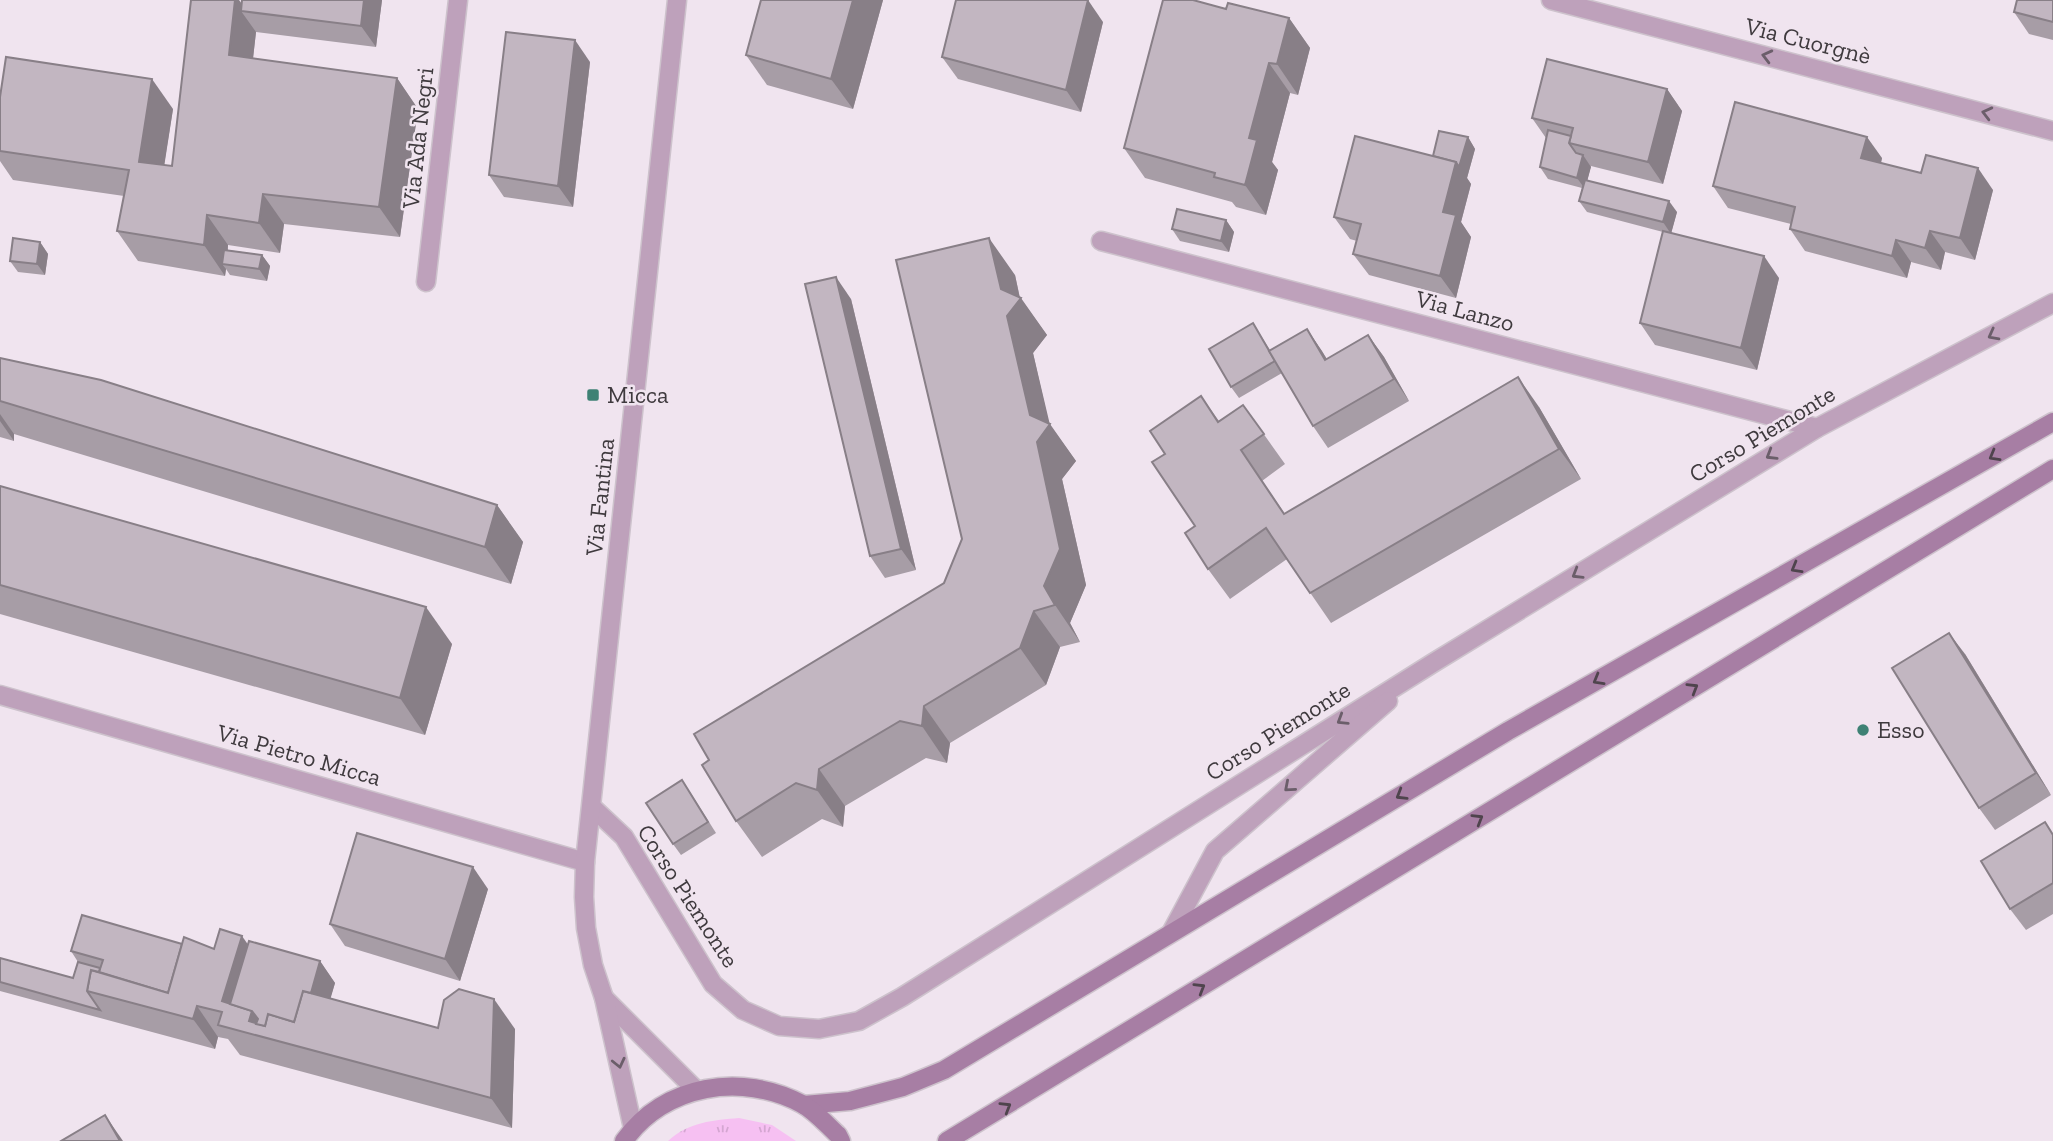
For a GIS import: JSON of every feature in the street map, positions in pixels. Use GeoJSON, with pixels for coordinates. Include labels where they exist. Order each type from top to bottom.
{"type":"FeatureCollection","features":[{"type":"Feature","properties":{"kind":"main road"},"geometry":{"type":"LineString","coordinates":[[804,1105],[850,1101],[902,1087],[944,1070],[1508,731],[2053,422]]}},
{"type":"Feature","properties":{"kind":"main road"},"geometry":{"type":"LineString","coordinates":[[947,1141],[2053,469]]}},
{"type":"Feature","properties":{"kind":"main road"},"geometry":{"type":"LineString","coordinates":[[629,1135],[662,1105],[696,1090],[733,1085],[770,1091],[804,1105],[838,1135],[841,1141]]}},
{"type":"Feature","properties":{"kind":"street","name":"Via Ada Negri"},"geometry":{"type":"LineString","coordinates":[[426,282],[458,0]]}},
{"type":"Feature","properties":{"kind":"street","name":"Via Fantina"},"geometry":{"type":"LineString","coordinates":[[629,1135],[604,998],[593,965],[586,928],[585,862],[677,0]]}},
{"type":"Feature","properties":{"kind":"street","name":"Via Cuorgnè"},"geometry":{"type":"LineString","coordinates":[[1551,0],[2053,131]]}},
{"type":"Feature","properties":{"kind":"street","name":"Via Lanzo"},"geometry":{"type":"LineString","coordinates":[[1101,241],[1817,428]]}},
{"type":"Feature","properties":{"kind":"street","name":"Corso Piemonte"},"geometry":{"type":"LineString","coordinates":[[592,807],[624,837],[713,984],[743,1010],[779,1026],[819,1029],[859,1021],[902,997],[1433,663],[1817,428],[2053,303]]}},
{"type":"Feature","properties":{"kind":"street"},"geometry":{"type":"LineString","coordinates":[[1171,933],[1215,850],[1433,663]]}},
{"type":"Feature","properties":{"kind":"street","name":"Via Pietro Micca"},"geometry":{"type":"LineString","coordinates":[[0,695],[585,862]]}},
{"type":"Feature","properties":{"kind":"street","name":"Via Fantina"},"geometry":{"type":"LineString","coordinates":[[604,998],[696,1090]]}},
{"type":"Feature","properties":{"kind":"green space"},"geometry":{"type":"Polygon","coordinates":[[[739,1118],[772,1125],[796,1141],[668,1141],[693,1126],[739,1118]]]}},
{"type":"Feature","properties":{"kind":"building"},"geometry":{"type":"Polygon","coordinates":[[[191,0],[235,0],[229,55],[397,78],[379,207],[263,194],[259,223],[207,215],[204,245],[117,231],[129,170],[0,151],[0,97],[6,57],[152,79],[139,162],[172,166],[191,0]]]}},
{"type":"Feature","properties":{"kind":"building"},"geometry":{"type":"Polygon","coordinates":[[[242,0],[364,0],[361,26],[241,11],[242,0]]]}},
{"type":"Feature","properties":{"kind":"building"},"geometry":{"type":"Polygon","coordinates":[[[761,0],[853,0],[831,79],[746,55],[761,0]]]}},
{"type":"Feature","properties":{"kind":"building"},"geometry":{"type":"Polygon","coordinates":[[[956,0],[1088,0],[1066,90],[942,57],[956,0]]]}},
{"type":"Feature","properties":{"kind":"building"},"geometry":{"type":"Polygon","coordinates":[[[1163,0],[1193,0],[1226,9],[1228,3],[1289,18],[1277,64],[1269,63],[1249,138],[1257,140],[1245,185],[1214,177],[1215,173],[1124,148],[1163,0]]]}},
{"type":"Feature","properties":{"kind":"building"},"geometry":{"type":"Polygon","coordinates":[[[2017,0],[2053,0],[2053,22],[2014,12],[2017,0]]]}},
{"type":"Feature","properties":{"kind":"building"},"geometry":{"type":"Polygon","coordinates":[[[506,32],[575,40],[558,186],[489,175],[506,32]]]}},
{"type":"Feature","properties":{"kind":"building"},"geometry":{"type":"Polygon","coordinates":[[[1547,59],[1667,89],[1648,162],[1569,143],[1573,128],[1532,118],[1547,59]]]}},
{"type":"Feature","properties":{"kind":"building"},"geometry":{"type":"Polygon","coordinates":[[[1735,102],[1867,137],[1861,158],[1921,173],[1926,155],[1978,168],[1960,238],[1930,231],[1925,248],[1896,240],[1892,256],[1790,229],[1795,207],[1713,186],[1735,102]]]}},
{"type":"Feature","properties":{"kind":"building"},"geometry":{"type":"Polygon","coordinates":[[[1548,130],[1571,136],[1569,143],[1576,153],[1583,155],[1577,178],[1540,167],[1548,130]]]}},
{"type":"Feature","properties":{"kind":"building"},"geometry":{"type":"Polygon","coordinates":[[[1439,131],[1468,137],[1459,167],[1456,162],[1433,156],[1439,131]]]}},
{"type":"Feature","properties":{"kind":"building"},"geometry":{"type":"Polygon","coordinates":[[[1355,136],[1456,162],[1443,212],[1456,215],[1440,276],[1353,254],[1361,224],[1334,217],[1355,136]]]}},
{"type":"Feature","properties":{"kind":"building"},"geometry":{"type":"Polygon","coordinates":[[[1585,180],[1669,201],[1663,222],[1579,201],[1585,180]]]}},
{"type":"Feature","properties":{"kind":"building"},"geometry":{"type":"Polygon","coordinates":[[[1177,209],[1226,220],[1221,241],[1172,229],[1177,209]]]}},
{"type":"Feature","properties":{"kind":"building"},"geometry":{"type":"Polygon","coordinates":[[[1663,231],[1764,256],[1741,348],[1640,323],[1663,231]]]}},
{"type":"Feature","properties":{"kind":"building"},"geometry":{"type":"Polygon","coordinates":[[[13,238],[40,242],[37,264],[10,261],[13,238]]]}},
{"type":"Feature","properties":{"kind":"building"},"geometry":{"type":"Polygon","coordinates":[[[989,238],[1001,289],[1021,298],[1007,316],[1030,415],[1050,424],[1037,442],[1060,549],[1044,586],[1055,605],[1034,611],[1020,648],[924,706],[922,726],[900,721],[819,769],[817,790],[796,783],[736,821],[702,765],[709,760],[694,734],[944,583],[962,539],[896,260],[989,238]]]}},
{"type":"Feature","properties":{"kind":"building"},"geometry":{"type":"Polygon","coordinates":[[[224,250],[262,255],[259,269],[222,264],[224,250]]]}},
{"type":"Feature","properties":{"kind":"building"},"geometry":{"type":"Polygon","coordinates":[[[836,277],[901,549],[870,556],[805,284],[836,277]]]}},
{"type":"Feature","properties":{"kind":"building"},"geometry":{"type":"Polygon","coordinates":[[[1253,323],[1275,361],[1231,387],[1209,349],[1253,323]]]}},
{"type":"Feature","properties":{"kind":"building"},"geometry":{"type":"Polygon","coordinates":[[[1307,329],[1325,360],[1368,335],[1394,379],[1313,426],[1269,351],[1307,329]]]}},
{"type":"Feature","properties":{"kind":"building"},"geometry":{"type":"Polygon","coordinates":[[[0,358],[101,380],[497,505],[485,547],[0,401],[0,358]]]}},
{"type":"Feature","properties":{"kind":"building"},"geometry":{"type":"Polygon","coordinates":[[[1518,377],[1559,449],[1310,593],[1266,528],[1208,569],[1185,533],[1195,526],[1152,462],[1165,454],[1150,431],[1201,396],[1218,422],[1243,405],[1264,434],[1241,450],[1284,514],[1518,377]]]}},
{"type":"Feature","properties":{"kind":"building"},"geometry":{"type":"Polygon","coordinates":[[[0,486],[426,607],[400,698],[0,585],[0,486]]]}},
{"type":"Feature","properties":{"kind":"building"},"geometry":{"type":"Polygon","coordinates":[[[1949,633],[2036,773],[1979,808],[1892,668],[1949,633]]]}},
{"type":"Feature","properties":{"kind":"building"},"geometry":{"type":"Polygon","coordinates":[[[682,780],[708,822],[673,844],[646,803],[682,780]]]}},
{"type":"Feature","properties":{"kind":"building"},"geometry":{"type":"Polygon","coordinates":[[[2045,822],[2053,835],[2053,883],[2010,909],[1981,861],[2045,822]]]}},
{"type":"Feature","properties":{"kind":"building"},"geometry":{"type":"Polygon","coordinates":[[[357,833],[473,867],[445,959],[330,924],[357,833]]]}},
{"type":"Feature","properties":{"kind":"building"},"geometry":{"type":"Polygon","coordinates":[[[82,915],[182,944],[168,993],[99,972],[103,960],[71,951],[82,915]]]}},
{"type":"Feature","properties":{"kind":"building"},"geometry":{"type":"Polygon","coordinates":[[[220,929],[242,936],[222,1001],[252,1011],[249,1021],[265,1026],[268,1014],[294,1022],[303,991],[438,1028],[444,1000],[459,989],[494,999],[491,1098],[218,1025],[222,1012],[197,1006],[193,1019],[87,991],[91,970],[168,993],[184,937],[214,949],[220,929]]]}},
{"type":"Feature","properties":{"kind":"building"},"geometry":{"type":"Polygon","coordinates":[[[249,941],[320,961],[311,993],[303,991],[294,1022],[268,1014],[265,1026],[256,1024],[258,1019],[252,1011],[230,1004],[249,941]]]}},
{"type":"Feature","properties":{"kind":"building"},"geometry":{"type":"Polygon","coordinates":[[[0,958],[73,978],[78,962],[100,968],[99,972],[91,970],[87,991],[100,1010],[0,982],[0,958]]]}},
{"type":"Feature","properties":{"kind":"building"},"geometry":{"type":"Polygon","coordinates":[[[105,1115],[120,1141],[61,1141],[105,1115]]]}},
{"type":"Feature","properties":{"kind":"place","name":"Micca"},"geometry":{"type":"Point","coordinates":[593,395]}},
{"type":"Feature","properties":{"kind":"place","name":"Esso"},"geometry":{"type":"Point","coordinates":[1863,730]}}]}
